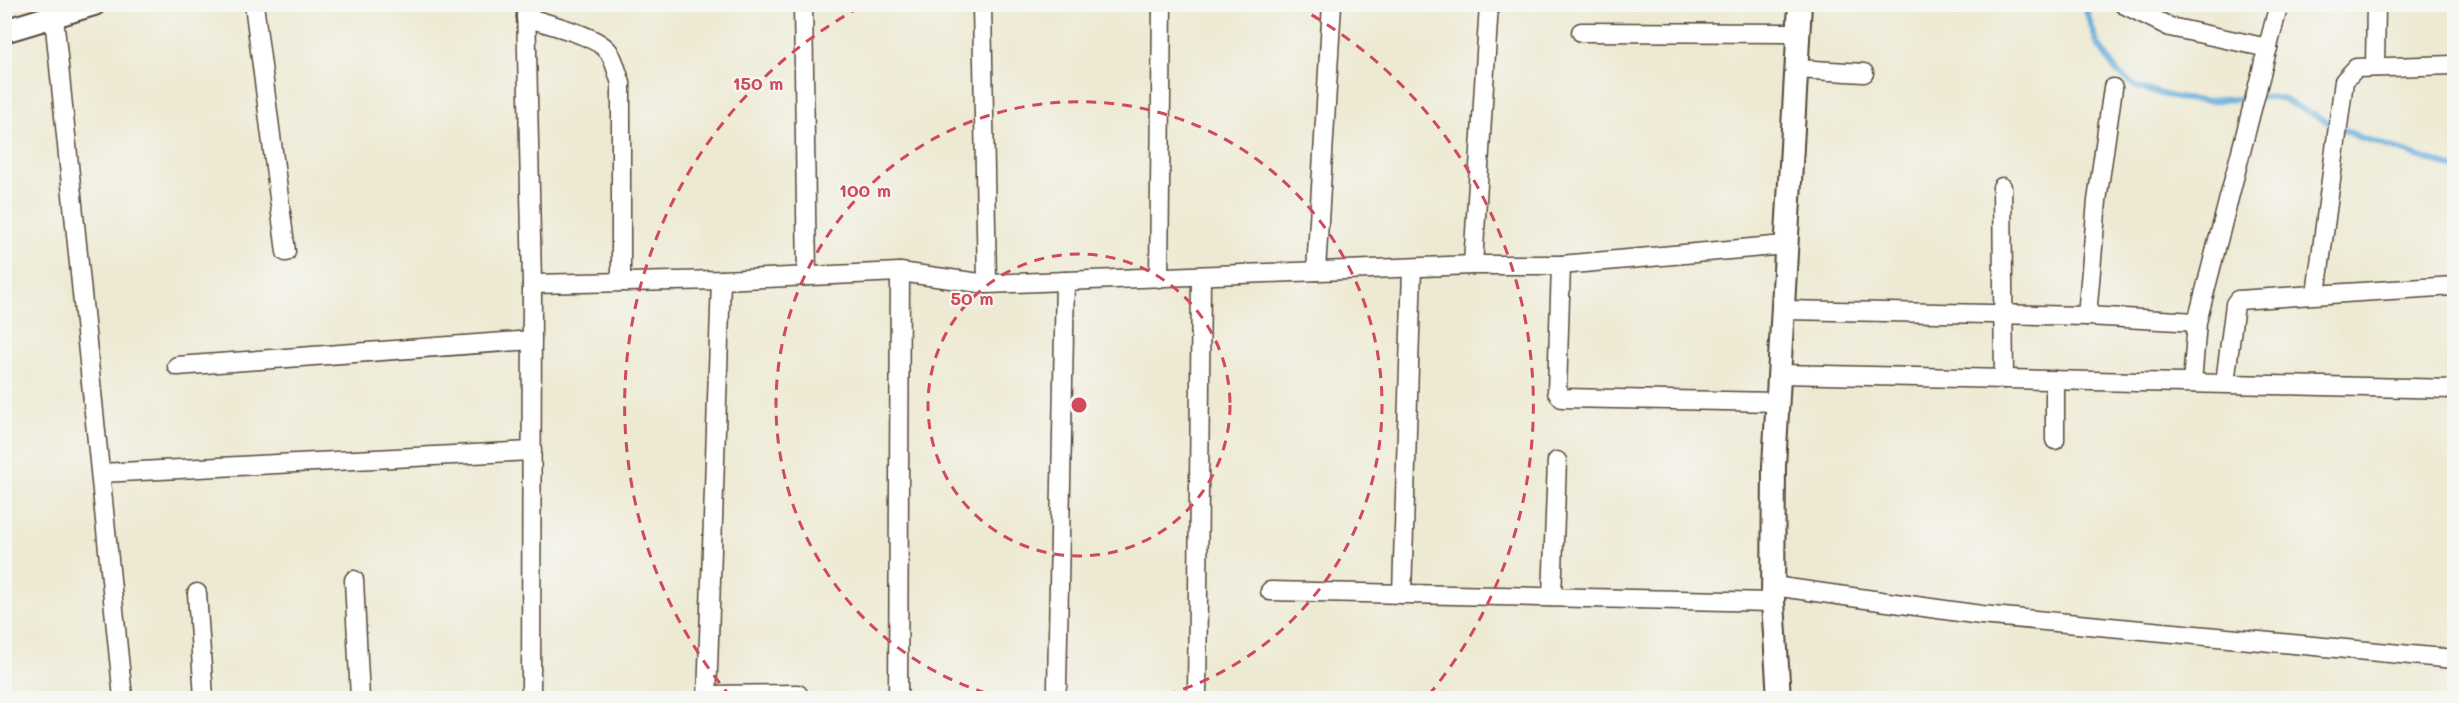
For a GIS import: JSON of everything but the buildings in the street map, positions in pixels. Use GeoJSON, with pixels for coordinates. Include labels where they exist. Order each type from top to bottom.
{"type":"FeatureCollection","features":[{"type":"Feature","properties":{"kind":"street"},"geometry":{"type":"LineString","coordinates":[[4,31],[94,4]]}},
{"type":"Feature","properties":{"kind":"street"},"geometry":{"type":"LineString","coordinates":[[254,4],[286,252]]}},
{"type":"Feature","properties":{"kind":"street"},"geometry":{"type":"LineString","coordinates":[[803,4],[807,276]]}},
{"type":"Feature","properties":{"kind":"street"},"geometry":{"type":"LineString","coordinates":[[982,4],[987,284]]}},
{"type":"Feature","properties":{"kind":"street"},"geometry":{"type":"LineString","coordinates":[[1159,278],[1162,4]]}},
{"type":"Feature","properties":{"kind":"street"},"geometry":{"type":"LineString","coordinates":[[1316,271],[1332,4]]}},
{"type":"Feature","properties":{"kind":"street"},"geometry":{"type":"LineString","coordinates":[[1473,265],[1489,4]]}},
{"type":"Feature","properties":{"kind":"street"},"geometry":{"type":"LineString","coordinates":[[1779,699],[1773,594],[1774,466],[1800,4]]}},
{"type":"Feature","properties":{"kind":"street"},"geometry":{"type":"LineString","coordinates":[[2123,4],[2170,27],[2268,48]]}},
{"type":"Feature","properties":{"kind":"street"},"geometry":{"type":"LineString","coordinates":[[2193,382],[2197,322],[2279,4]]}},
{"type":"Feature","properties":{"kind":"street"},"geometry":{"type":"LineString","coordinates":[[2375,67],[2376,4]]}},
{"type":"Feature","properties":{"kind":"street"},"geometry":{"type":"LineString","coordinates":[[531,699],[532,284],[526,11],[599,42],[609,51],[615,64],[621,83],[621,282]]}},
{"type":"Feature","properties":{"kind":"street"},"geometry":{"type":"LineString","coordinates":[[54,17],[123,699]]}},
{"type":"Feature","properties":{"kind":"street"},"geometry":{"type":"LineString","coordinates":[[1581,33],[1798,33]]}},
{"type":"Feature","properties":{"kind":"street"},"geometry":{"type":"LineString","coordinates":[[2316,294],[2344,81],[2356,68],[2454,65]]}},
{"type":"Feature","properties":{"kind":"street"},"geometry":{"type":"LineString","coordinates":[[1797,69],[1864,73]]}},
{"type":"Feature","properties":{"kind":"street"},"geometry":{"type":"LineString","coordinates":[[2087,316],[2097,201],[2113,88]]}},
{"type":"Feature","properties":{"kind":"street"},"geometry":{"type":"LineString","coordinates":[[2002,187],[2004,379]]}},
{"type":"Feature","properties":{"kind":"street"},"geometry":{"type":"LineString","coordinates":[[532,284],[721,280],[900,272],[987,284],[1473,265],[1561,265],[1785,245]]}},
{"type":"Feature","properties":{"kind":"street"},"geometry":{"type":"LineString","coordinates":[[1561,265],[1557,392],[1562,398],[1778,402]]}},
{"type":"Feature","properties":{"kind":"street"},"geometry":{"type":"LineString","coordinates":[[1402,594],[1412,268]]}},
{"type":"Feature","properties":{"kind":"street"},"geometry":{"type":"LineString","coordinates":[[898,699],[900,272]]}},
{"type":"Feature","properties":{"kind":"street"},"geometry":{"type":"LineString","coordinates":[[1197,699],[1201,276]]}},
{"type":"Feature","properties":{"kind":"street"},"geometry":{"type":"LineString","coordinates":[[721,280],[707,697],[798,694]]}},
{"type":"Feature","properties":{"kind":"street"},"geometry":{"type":"LineString","coordinates":[[1057,687],[1065,281]]}},
{"type":"Feature","properties":{"kind":"street"},"geometry":{"type":"LineString","coordinates":[[2224,383],[2235,304],[2238,300],[2454,286]]}},
{"type":"Feature","properties":{"kind":"street"},"geometry":{"type":"LineString","coordinates":[[1784,310],[2087,316],[2197,322]]}},
{"type":"Feature","properties":{"kind":"street"},"geometry":{"type":"LineString","coordinates":[[177,366],[532,340]]}},
{"type":"Feature","properties":{"kind":"street"},"geometry":{"type":"LineString","coordinates":[[1780,375],[2454,388]]}},
{"type":"Feature","properties":{"kind":"street"},"geometry":{"type":"LineString","coordinates":[[2055,380],[2055,440]]}},
{"type":"Feature","properties":{"kind":"street"},"geometry":{"type":"LineString","coordinates":[[101,473],[532,451]]}},
{"type":"Feature","properties":{"kind":"street"},"geometry":{"type":"LineString","coordinates":[[1552,597],[1557,461]]}},
{"type":"Feature","properties":{"kind":"street"},"geometry":{"type":"LineString","coordinates":[[354,580],[360,699]]}},
{"type":"Feature","properties":{"kind":"street"},"geometry":{"type":"LineString","coordinates":[[1270,591],[1552,597],[1773,594],[2454,659]]}},
{"type":"Feature","properties":{"kind":"street"},"geometry":{"type":"LineString","coordinates":[[196,593],[204,699]]}},
{"type":"Feature","properties":{"kind":"waterway"},"geometry":{"type":"LineString","coordinates":[[2084,4],[2097,43],[2117,72],[2136,87],[2176,98],[2204,101],[2269,97],[2284,100],[2359,137],[2454,168]]}}]}
